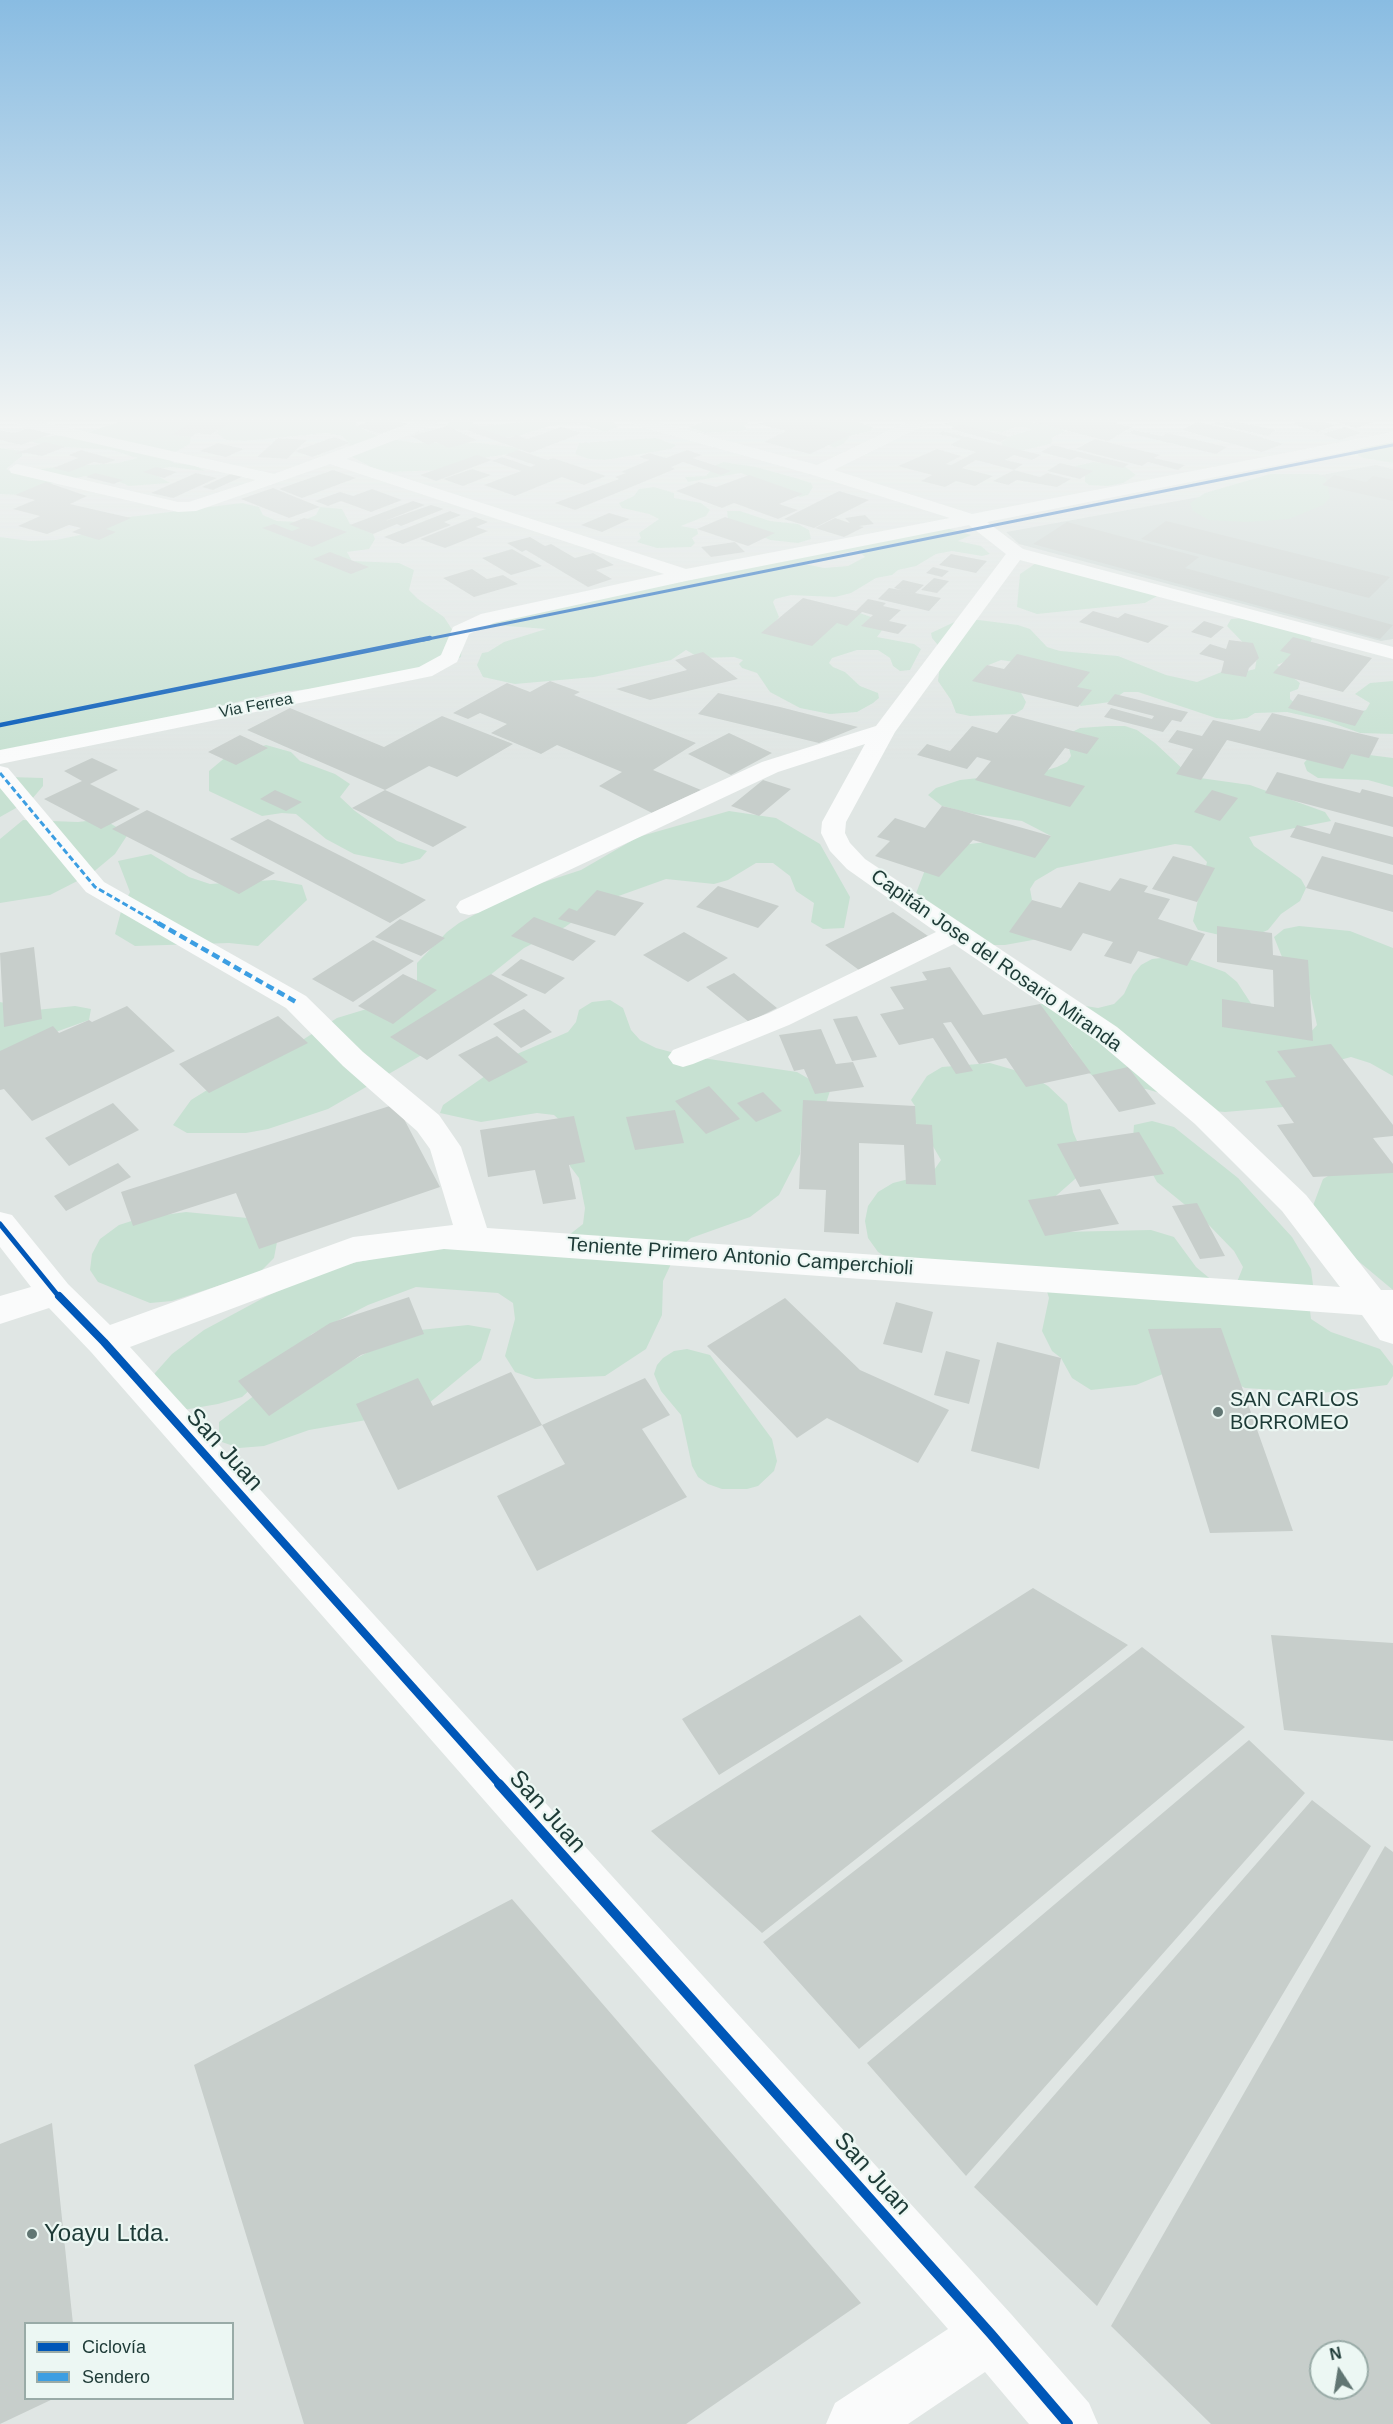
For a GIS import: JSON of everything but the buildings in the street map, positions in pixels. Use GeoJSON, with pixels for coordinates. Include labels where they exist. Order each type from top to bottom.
{"type":"FeatureCollection","features":[{"type":"Feature","properties":{"kind":"street"},"geometry":{"type":"LineString","coordinates":[[564,535],[686,575]]}},
{"type":"Feature","properties":{"kind":"street","name":"Via Ferrea"},"geometry":{"type":"LineString","coordinates":[[0,757],[425,672],[450,658],[460,631],[488,618],[686,575],[895,535]]}},
{"type":"Feature","properties":{"kind":"street"},"geometry":{"type":"LineString","coordinates":[[993,535],[1016,553],[1393,653]]}},
{"type":"Feature","properties":{"kind":"street","name":"Capitán Jose del Rosario Miranda"},"geometry":{"type":"LineString","coordinates":[[1016,553],[884,730],[834,822],[833,833],[838,846],[856,864],[1107,1034],[1206,1117],[1294,1203],[1384,1303],[1393,1330]]}},
{"type":"Feature","properties":{"kind":"street"},"geometry":{"type":"LineString","coordinates":[[469,907],[770,767],[884,730]]}},
{"type":"Feature","properties":{"kind":"street"},"geometry":{"type":"LineString","coordinates":[[0,773],[94,887],[296,1002],[353,1059],[428,1123],[445,1148],[474,1239]]}},
{"type":"Feature","properties":{"kind":"street"},"geometry":{"type":"LineString","coordinates":[[684,1057],[779,1019],[956,933]]}},
{"type":"Feature","properties":{"kind":"street","name":"San Juan"},"geometry":{"type":"LineString","coordinates":[[0,1224],[56,1293],[104,1342],[991,2334],[1068,2424]]}},
{"type":"Feature","properties":{"kind":"street","name":"Teniente Primero Antonio Camperchioli"},"geometry":{"type":"LineString","coordinates":[[104,1342],[353,1250],[444,1237],[1384,1303]]}},
{"type":"Feature","properties":{"kind":"street"},"geometry":{"type":"LineString","coordinates":[[0,1310],[56,1293]]}},
{"type":"Feature","properties":{"kind":"street"},"geometry":{"type":"LineString","coordinates":[[856,2424],[991,2334]]}},
{"type":"Feature","properties":{"kind":"shaded area"},"geometry":{"type":"Polygon","coordinates":[[[1009,535],[1393,535],[1393,639],[1381,641],[1019,544],[1009,535]]]}},
{"type":"Feature","properties":{"kind":"green space"},"geometry":{"type":"Polygon","coordinates":[[[79,535],[373,535],[375,539],[369,549],[347,552],[352,561],[399,563],[414,570],[409,590],[444,617],[462,645],[461,657],[414,679],[279,692],[0,758],[0,537],[30,541],[56,540],[79,535]]]}},
{"type":"Feature","properties":{"kind":"green space"},"geometry":{"type":"Polygon","coordinates":[[[640,535],[696,535],[692,538],[695,543],[691,547],[657,548],[637,542],[641,538],[640,535]]]}},
{"type":"Feature","properties":{"kind":"green space"},"geometry":{"type":"Polygon","coordinates":[[[760,535],[810,535],[811,539],[798,543],[770,540],[760,535]]]}},
{"type":"Feature","properties":{"kind":"green space"},"geometry":{"type":"Polygon","coordinates":[[[904,535],[971,535],[958,541],[981,546],[990,554],[982,556],[952,551],[936,554],[916,566],[876,578],[851,593],[835,597],[791,595],[775,599],[773,602],[779,617],[772,626],[857,612],[871,617],[883,629],[877,637],[914,644],[921,649],[910,670],[900,671],[893,666],[890,658],[878,650],[857,650],[832,658],[829,663],[833,667],[845,672],[860,686],[878,693],[879,698],[857,712],[830,714],[800,708],[770,692],[757,673],[742,668],[739,664],[743,660],[734,657],[700,658],[686,650],[671,660],[594,677],[515,684],[483,677],[477,665],[482,653],[504,642],[546,629],[485,626],[482,623],[904,535]],[[858,550],[800,563],[824,568],[848,566],[865,557],[858,550]]]}},
{"type":"Feature","properties":{"kind":"green space"},"geometry":{"type":"Polygon","coordinates":[[[1042,559],[1159,595],[1145,603],[1037,614],[1017,607],[1020,574],[1042,559]]]}},
{"type":"Feature","properties":{"kind":"green space"},"geometry":{"type":"Polygon","coordinates":[[[963,618],[1018,625],[1030,629],[1047,647],[1060,651],[1118,656],[1166,675],[1197,682],[1224,671],[1243,672],[1255,669],[1257,657],[1227,626],[1231,619],[1243,618],[1306,634],[1312,639],[1309,645],[1291,659],[1277,665],[1300,683],[1298,689],[1290,692],[1290,699],[1297,705],[1355,713],[1366,710],[1370,703],[1355,694],[1370,683],[1393,681],[1393,734],[1360,733],[1327,721],[1287,712],[1255,713],[1247,718],[1232,720],[1216,718],[1138,692],[1124,692],[1110,702],[1081,706],[1014,662],[1001,660],[986,666],[1019,689],[1026,702],[1023,709],[1015,714],[970,716],[956,713],[951,700],[938,681],[942,650],[932,638],[931,633],[963,618]]]}},
{"type":"Feature","properties":{"kind":"green space"},"geometry":{"type":"Polygon","coordinates":[[[1125,726],[1137,730],[1155,743],[1186,772],[1200,778],[1250,785],[1325,812],[1331,821],[1249,837],[1254,846],[1301,879],[1306,888],[1300,901],[1281,914],[1268,930],[1256,935],[1224,936],[1198,930],[1193,921],[1207,862],[1191,846],[1175,844],[1057,868],[1035,881],[1030,889],[1032,900],[1030,904],[1038,939],[1005,945],[987,945],[915,896],[928,862],[962,845],[994,841],[1042,842],[1051,836],[1022,821],[974,814],[942,806],[928,795],[936,788],[960,780],[1044,771],[1057,767],[1067,762],[1071,756],[1067,740],[1070,733],[1080,728],[1125,726]]]}},
{"type":"Feature","properties":{"kind":"green space"},"geometry":{"type":"Polygon","coordinates":[[[266,745],[291,752],[300,761],[335,774],[350,784],[340,797],[355,811],[397,841],[427,851],[420,859],[402,864],[354,854],[326,839],[296,814],[282,813],[262,816],[209,791],[209,771],[227,756],[266,745]]]}},
{"type":"Feature","properties":{"kind":"green space"},"geometry":{"type":"Polygon","coordinates":[[[1354,753],[1393,758],[1393,787],[1368,780],[1318,778],[1307,771],[1304,763],[1310,756],[1354,753]]]}},
{"type":"Feature","properties":{"kind":"green space"},"geometry":{"type":"Polygon","coordinates":[[[9,777],[43,778],[43,786],[32,799],[0,817],[0,780],[9,777]]]}},
{"type":"Feature","properties":{"kind":"green space"},"geometry":{"type":"Polygon","coordinates":[[[729,811],[776,818],[820,844],[850,897],[844,928],[823,929],[811,922],[814,903],[796,891],[790,876],[773,863],[756,863],[728,880],[714,884],[666,879],[599,903],[565,927],[524,948],[489,976],[425,1053],[328,1109],[268,1129],[246,1133],[187,1133],[173,1125],[191,1100],[241,1069],[293,1046],[337,1018],[393,1001],[417,983],[417,963],[459,923],[520,890],[581,870],[638,837],[729,811]]]}},
{"type":"Feature","properties":{"kind":"green space"},"geometry":{"type":"Polygon","coordinates":[[[103,819],[128,834],[115,854],[91,874],[50,895],[0,903],[0,839],[23,820],[78,822],[103,819]]]}},
{"type":"Feature","properties":{"kind":"green space"},"geometry":{"type":"Polygon","coordinates":[[[151,854],[189,877],[210,884],[274,880],[302,885],[307,900],[258,946],[229,943],[135,946],[115,934],[122,908],[130,892],[118,861],[151,854]]]}},
{"type":"Feature","properties":{"kind":"green space"},"geometry":{"type":"Polygon","coordinates":[[[1299,926],[1350,931],[1393,948],[1393,1076],[1370,1063],[1351,1057],[1306,1069],[1283,1107],[1225,1112],[1203,1110],[1184,1100],[1146,1089],[1125,1090],[1106,1085],[1086,1071],[1071,1045],[1042,1016],[1040,1004],[1060,1002],[1098,1008],[1114,1004],[1124,994],[1133,975],[1141,965],[1152,959],[1170,957],[1189,959],[1225,972],[1237,982],[1252,1005],[1309,1034],[1317,1025],[1309,989],[1282,957],[1274,937],[1284,929],[1299,926]]]}},
{"type":"Feature","properties":{"kind":"green space"},"geometry":{"type":"Polygon","coordinates":[[[610,1000],[623,1008],[631,1030],[640,1040],[656,1048],[682,1055],[797,1072],[830,1091],[826,1103],[802,1126],[800,1154],[779,1195],[750,1217],[691,1238],[678,1249],[663,1281],[662,1315],[646,1349],[605,1376],[535,1379],[515,1372],[505,1356],[515,1319],[513,1303],[498,1293],[416,1287],[368,1305],[312,1334],[242,1397],[218,1404],[166,1413],[145,1391],[155,1373],[172,1354],[204,1330],[267,1296],[329,1268],[402,1253],[569,1235],[583,1224],[585,1208],[579,1178],[570,1166],[565,1125],[554,1115],[537,1113],[481,1122],[440,1113],[443,1105],[517,1054],[568,1032],[576,1022],[579,1010],[592,1002],[610,1000]]]}},
{"type":"Feature","properties":{"kind":"green space"},"geometry":{"type":"Polygon","coordinates":[[[0,1002],[36,1010],[75,1006],[91,1009],[89,1020],[0,1052],[0,1002]]]}},
{"type":"Feature","properties":{"kind":"green space"},"geometry":{"type":"Polygon","coordinates":[[[990,1063],[1028,1074],[1048,1086],[1067,1104],[1073,1132],[1085,1159],[1083,1172],[1049,1202],[1061,1232],[1151,1230],[1174,1237],[1196,1267],[1214,1282],[1237,1282],[1243,1267],[1234,1251],[1206,1222],[1157,1182],[1133,1139],[1134,1125],[1152,1121],[1174,1127],[1238,1178],[1292,1237],[1311,1269],[1313,1285],[1309,1302],[1311,1319],[1331,1332],[1380,1349],[1393,1366],[1393,1376],[1387,1385],[1321,1393],[1245,1388],[1198,1364],[1175,1369],[1136,1385],[1091,1390],[1072,1378],[1061,1358],[1052,1351],[1042,1331],[1049,1298],[1044,1282],[918,1276],[878,1252],[868,1238],[865,1221],[868,1206],[878,1192],[893,1183],[932,1173],[941,1160],[927,1136],[913,1120],[915,1106],[911,1100],[927,1076],[942,1067],[990,1063]]]}},
{"type":"Feature","properties":{"kind":"green space"},"geometry":{"type":"Polygon","coordinates":[[[1338,1170],[1393,1170],[1393,1290],[1308,1219],[1323,1179],[1338,1170]]]}},
{"type":"Feature","properties":{"kind":"green space"},"geometry":{"type":"Polygon","coordinates":[[[186,1212],[268,1220],[277,1242],[274,1258],[260,1272],[172,1301],[150,1303],[98,1282],[90,1270],[92,1254],[100,1239],[119,1225],[141,1218],[186,1212]]]}},
{"type":"Feature","properties":{"kind":"green space"},"geometry":{"type":"Polygon","coordinates":[[[468,1325],[491,1329],[481,1360],[429,1403],[407,1413],[309,1430],[264,1446],[239,1448],[219,1441],[219,1422],[259,1392],[331,1372],[396,1337],[420,1330],[468,1325]]]}},
{"type":"Feature","properties":{"kind":"green space"},"geometry":{"type":"Polygon","coordinates":[[[687,1349],[710,1355],[772,1439],[777,1461],[774,1471],[758,1486],[747,1489],[722,1489],[698,1477],[692,1466],[681,1415],[661,1391],[654,1374],[663,1358],[674,1351],[687,1349]]]}},
{"type":"Feature","properties":{"kind":"marked path"},"geometry":{"type":"LineString","coordinates":[[0,773],[95,887],[296,1002]]}},
{"type":"Feature","properties":{"kind":"cycle path"},"geometry":{"type":"LineString","coordinates":[[0,725],[945,535]]}},
{"type":"Feature","properties":{"kind":"cycle path"},"geometry":{"type":"LineString","coordinates":[[0,1224],[56,1293],[104,1342],[991,2334],[1068,2424]]}},
{"type":"Feature","properties":{"kind":"place","name":"SAN CARLOS BORROMEO"},"geometry":{"type":"Point","coordinates":[1218,1412]}},
{"type":"Feature","properties":{"kind":"place","name":"Yoayu Ltda."},"geometry":{"type":"Point","coordinates":[32,2234]}}]}
